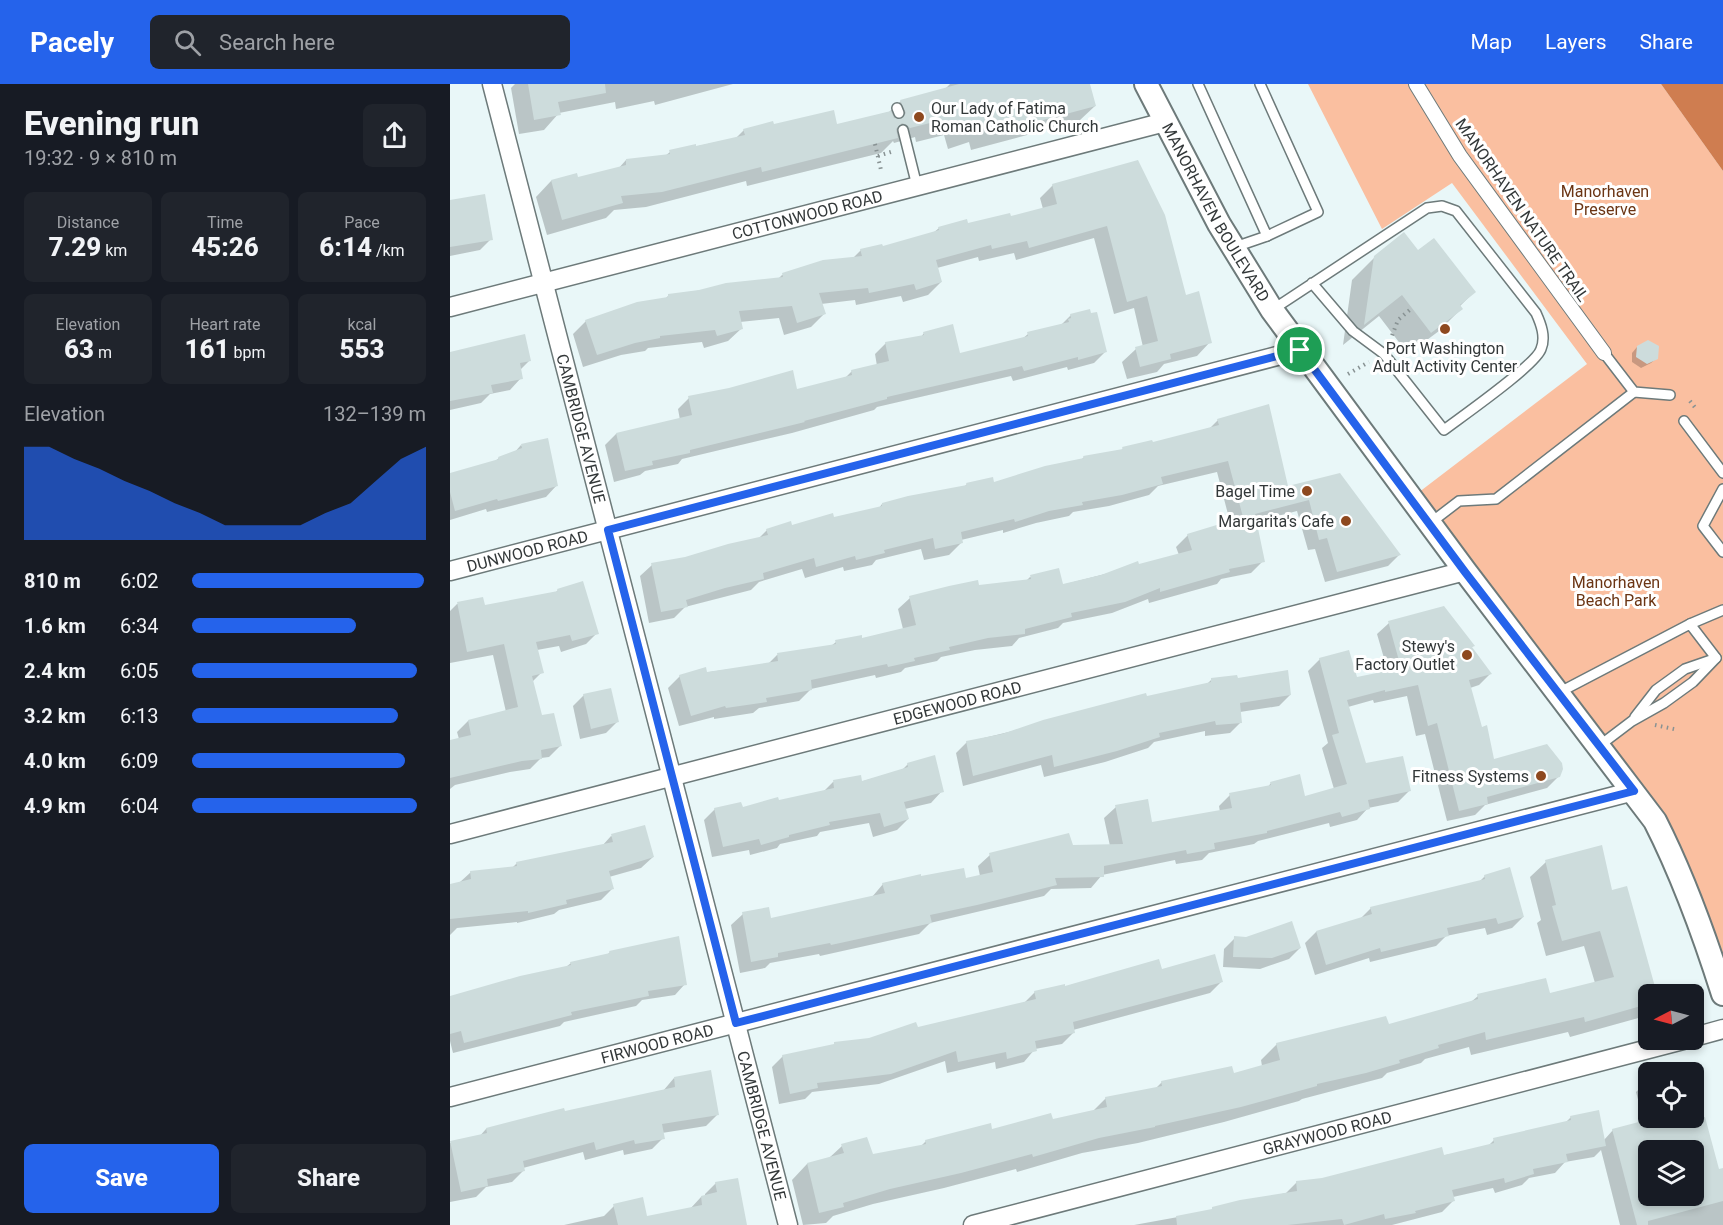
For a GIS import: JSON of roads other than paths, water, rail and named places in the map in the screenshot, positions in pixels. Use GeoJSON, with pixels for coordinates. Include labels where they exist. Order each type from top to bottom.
{"type":"FeatureCollection","features":[{"type":"Feature","properties":{"kind":"street","name":"CAMBRIDGE AVENUE"},"geometry":{"type":"LineString","coordinates":[[492,84],[788,1225]]}},
{"type":"Feature","properties":{"kind":"street","name":"MANORHAVEN BOULEVARD"},"geometry":{"type":"LineString","coordinates":[[1146,84],[1233,248],[1272,310],[1429,524],[1655,821],[1673,857],[1704,934],[1723,994]]}},
{"type":"Feature","properties":{"kind":"street","name":"MANORHAVEN NATURE TRAIL"},"geometry":{"type":"LineString","coordinates":[[1416,84],[1460,156],[1604,353]]}},
{"type":"Feature","properties":{"kind":"street","name":"COTTONWOOD ROAD"},"geometry":{"type":"LineString","coordinates":[[450,307],[1165,122]]}},
{"type":"Feature","properties":{"kind":"street","name":"DUNWOOD ROAD"},"geometry":{"type":"LineString","coordinates":[[450,571],[1300,350]]}},
{"type":"Feature","properties":{"kind":"street","name":"EDGEWOOD ROAD"},"geometry":{"type":"LineString","coordinates":[[450,834],[1465,572]]}},
{"type":"Feature","properties":{"kind":"street","name":"FIRWOOD ROAD"},"geometry":{"type":"LineString","coordinates":[[450,1097],[1634,791]]}},
{"type":"Feature","properties":{"kind":"street"},"geometry":{"type":"LineString","coordinates":[[1704,1034],[1723,1029]]}},
{"type":"Feature","properties":{"kind":"street","name":"GRAYWOOD ROAD"},"geometry":{"type":"LineString","coordinates":[[973,1225],[1645,1050]]}},
{"type":"Feature","properties":{"kind":"lane"},"geometry":{"type":"LineString","coordinates":[[1198,84],[1266,236]]}},
{"type":"Feature","properties":{"kind":"lane"},"geometry":{"type":"LineString","coordinates":[[1233,248],[1266,236],[1318,212],[1260,84]]}},
{"type":"Feature","properties":{"kind":"lane"},"geometry":{"type":"LineString","coordinates":[[903,130],[917,186]]}},
{"type":"Feature","properties":{"kind":"lane"},"geometry":{"type":"LineString","coordinates":[[1272,310],[1312,283],[1426,208],[1442,206],[1456,211],[1536,313],[1542,331],[1541,352],[1529,365],[1443,430],[1384,354],[1353,331],[1312,283]]}},
{"type":"Feature","properties":{"kind":"lane"},"geometry":{"type":"LineString","coordinates":[[1604,353],[1634,392]]}},
{"type":"Feature","properties":{"kind":"lane"},"geometry":{"type":"LineString","coordinates":[[1429,524],[1459,501],[1496,499],[1634,392],[1670,395]]}},
{"type":"Feature","properties":{"kind":"lane"},"geometry":{"type":"LineString","coordinates":[[1684,422],[1723,473]]}},
{"type":"Feature","properties":{"kind":"lane"},"geometry":{"type":"LineString","coordinates":[[1723,489],[1703,526],[1723,552]]}},
{"type":"Feature","properties":{"kind":"lane"},"geometry":{"type":"LineString","coordinates":[[1558,693],[1690,624],[1723,610]]}},
{"type":"Feature","properties":{"kind":"lane"},"geometry":{"type":"LineString","coordinates":[[1690,624],[1716,658]]}},
{"type":"Feature","properties":{"kind":"lane"},"geometry":{"type":"LineString","coordinates":[[1599,746],[1632,721],[1664,703],[1693,682],[1716,658]]}},
{"type":"Feature","properties":{"kind":"lane"},"geometry":{"type":"LineString","coordinates":[[1632,721],[1656,690],[1685,669],[1716,658]]}},
{"type":"Feature","properties":{"kind":"place","name":"Our Lady of Fatima Roman Catholic Church"},"geometry":{"type":"Point","coordinates":[919,117]}},
{"type":"Feature","properties":{"kind":"place","name":"Port Washington Adult Activity Center"},"geometry":{"type":"Point","coordinates":[1445,329]}},
{"type":"Feature","properties":{"kind":"place","name":"Bagel Time"},"geometry":{"type":"Point","coordinates":[1307,491]}},
{"type":"Feature","properties":{"kind":"place","name":"Margarita's Cafe"},"geometry":{"type":"Point","coordinates":[1346,521]}},
{"type":"Feature","properties":{"kind":"place","name":"Stewy's Factory Outlet"},"geometry":{"type":"Point","coordinates":[1467,655]}},
{"type":"Feature","properties":{"kind":"place","name":"Fitness Systems"},"geometry":{"type":"Point","coordinates":[1541,776]}},
{"type":"Feature","properties":{"kind":"park label","name":"Manorhaven Preserve"},"geometry":{"type":"Point","coordinates":[1605,200]}},
{"type":"Feature","properties":{"kind":"park label","name":"Manorhaven Beach Park"},"geometry":{"type":"Point","coordinates":[1616,591]}}]}
